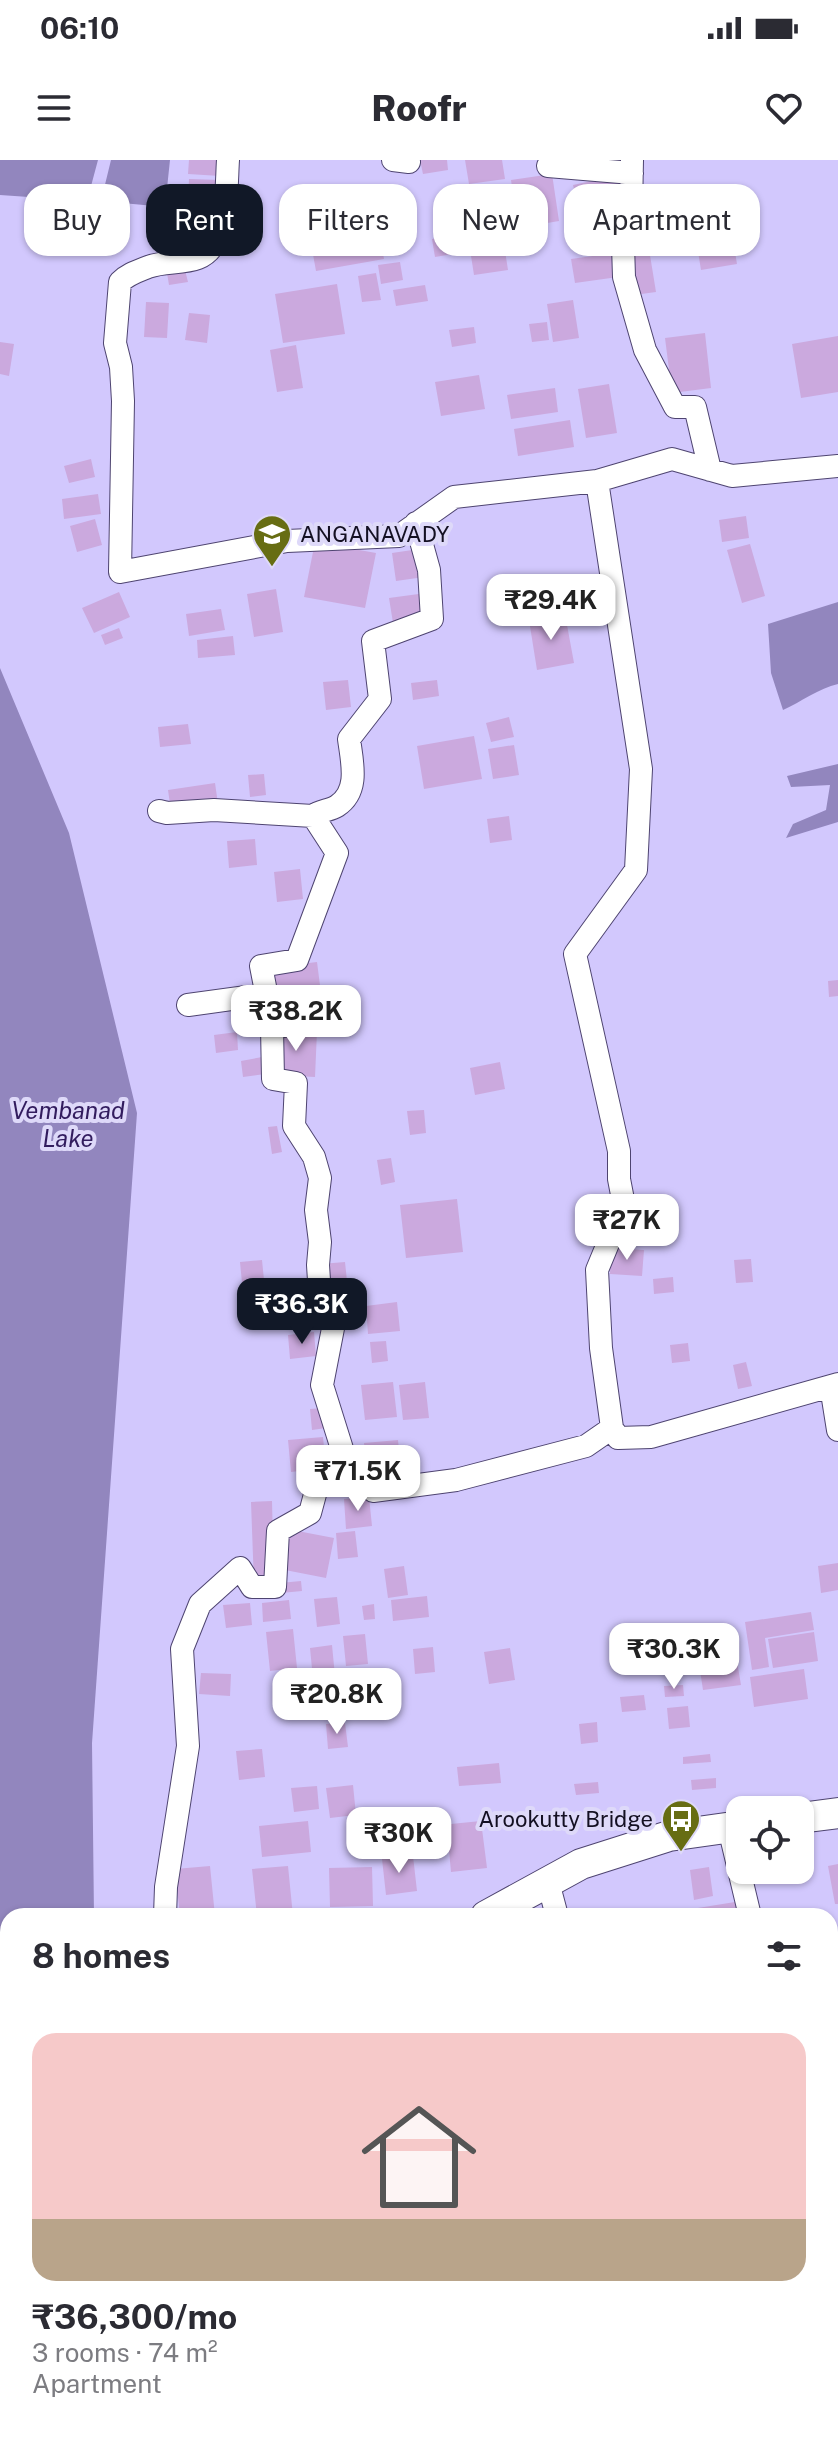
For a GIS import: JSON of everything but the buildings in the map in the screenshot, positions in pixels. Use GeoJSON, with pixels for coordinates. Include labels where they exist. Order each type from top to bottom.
{"type":"FeatureCollection","features":[{"type":"Feature","properties":{"kind":"main road"},"geometry":{"type":"LineString","coordinates":[[814,1816],[838,1813]]}},
{"type":"Feature","properties":{"kind":"main road"},"geometry":{"type":"LineString","coordinates":[[501,1908],[581,1864],[669,1836],[726,1828]]}},
{"type":"Feature","properties":{"kind":"street"},"geometry":{"type":"LineString","coordinates":[[228,160],[224,216],[215,242],[206,254],[193,260],[162,262],[126,276],[120,282],[115,343],[121,367],[123,401],[120,572],[287,541],[399,536],[454,497],[597,481],[672,459],[732,476],[838,466]]}},
{"type":"Feature","properties":{"kind":"street"},"geometry":{"type":"LineString","coordinates":[[548,166],[632,167],[631,210],[622,213],[624,277],[645,350],[675,407],[695,407],[710,470]]}},
{"type":"Feature","properties":{"kind":"street"},"geometry":{"type":"LineString","coordinates":[[597,481],[641,769],[636,870],[575,954],[619,1151],[619,1179],[624,1205],[597,1270],[601,1348],[612,1428],[618,1438],[651,1437],[834,1385],[838,1430]]}},
{"type":"Feature","properties":{"kind":"street"},"geometry":{"type":"LineString","coordinates":[[159,811],[214,810],[313,816],[336,807],[346,797],[354,780],[349,739],[380,699],[373,641],[432,619],[429,570],[416,523]]}},
{"type":"Feature","properties":{"kind":"street"},"geometry":{"type":"LineString","coordinates":[[313,816],[337,853],[297,960],[261,966],[270,1012],[299,1010],[302,1024],[272,1027],[273,1079],[296,1083],[294,1126],[314,1157],[320,1178],[316,1210],[320,1242],[320,1296],[335,1318],[322,1385],[348,1468],[373,1491],[456,1480],[586,1446],[612,1428]]}},
{"type":"Feature","properties":{"kind":"street"},"geometry":{"type":"LineString","coordinates":[[188,1005],[267,994]]}},
{"type":"Feature","properties":{"kind":"street"},"geometry":{"type":"LineString","coordinates":[[165,1908],[188,1746],[182,1649],[187,1634],[200,1604],[240,1568],[252,1587],[275,1587],[278,1531],[310,1513],[317,1487],[348,1468]]}},
{"type":"Feature","properties":{"kind":"street"},"geometry":{"type":"LineString","coordinates":[[548,1882],[555,1908]]}},
{"type":"Feature","properties":{"kind":"street"},"geometry":{"type":"LineString","coordinates":[[744,1884],[749,1908]]}},
{"type":"Feature","properties":{"kind":"water"},"geometry":{"type":"Polygon","coordinates":[[[0,160],[98,160],[92,184],[24,184],[24,197],[0,195],[0,160]]]}},
{"type":"Feature","properties":{"kind":"water"},"geometry":{"type":"Polygon","coordinates":[[[111,160],[170,160],[167,184],[146,184],[146,205],[130,204],[130,184],[105,184],[111,160]]]}},
{"type":"Feature","properties":{"kind":"water"},"geometry":{"type":"Polygon","coordinates":[[[838,602],[838,684],[783,710],[771,673],[768,624],[838,602]]]}},
{"type":"Feature","properties":{"kind":"water","name":"Vembanad Lake"},"geometry":{"type":"Polygon","coordinates":[[[0,668],[69,833],[137,1113],[92,1743],[94,1908],[0,1908],[0,668]]]}},
{"type":"Feature","properties":{"kind":"water"},"geometry":{"type":"Polygon","coordinates":[[[838,764],[838,822],[786,838],[793,824],[826,810],[830,785],[791,787],[787,776],[838,764]]]}},
{"type":"Feature","properties":{"kind":"place","name":"ANGANAVADY"},"geometry":{"type":"Point","coordinates":[272,568]}},
{"type":"Feature","properties":{"kind":"place","name":"Arookutty Bridge"},"geometry":{"type":"Point","coordinates":[681,1853]}}]}
